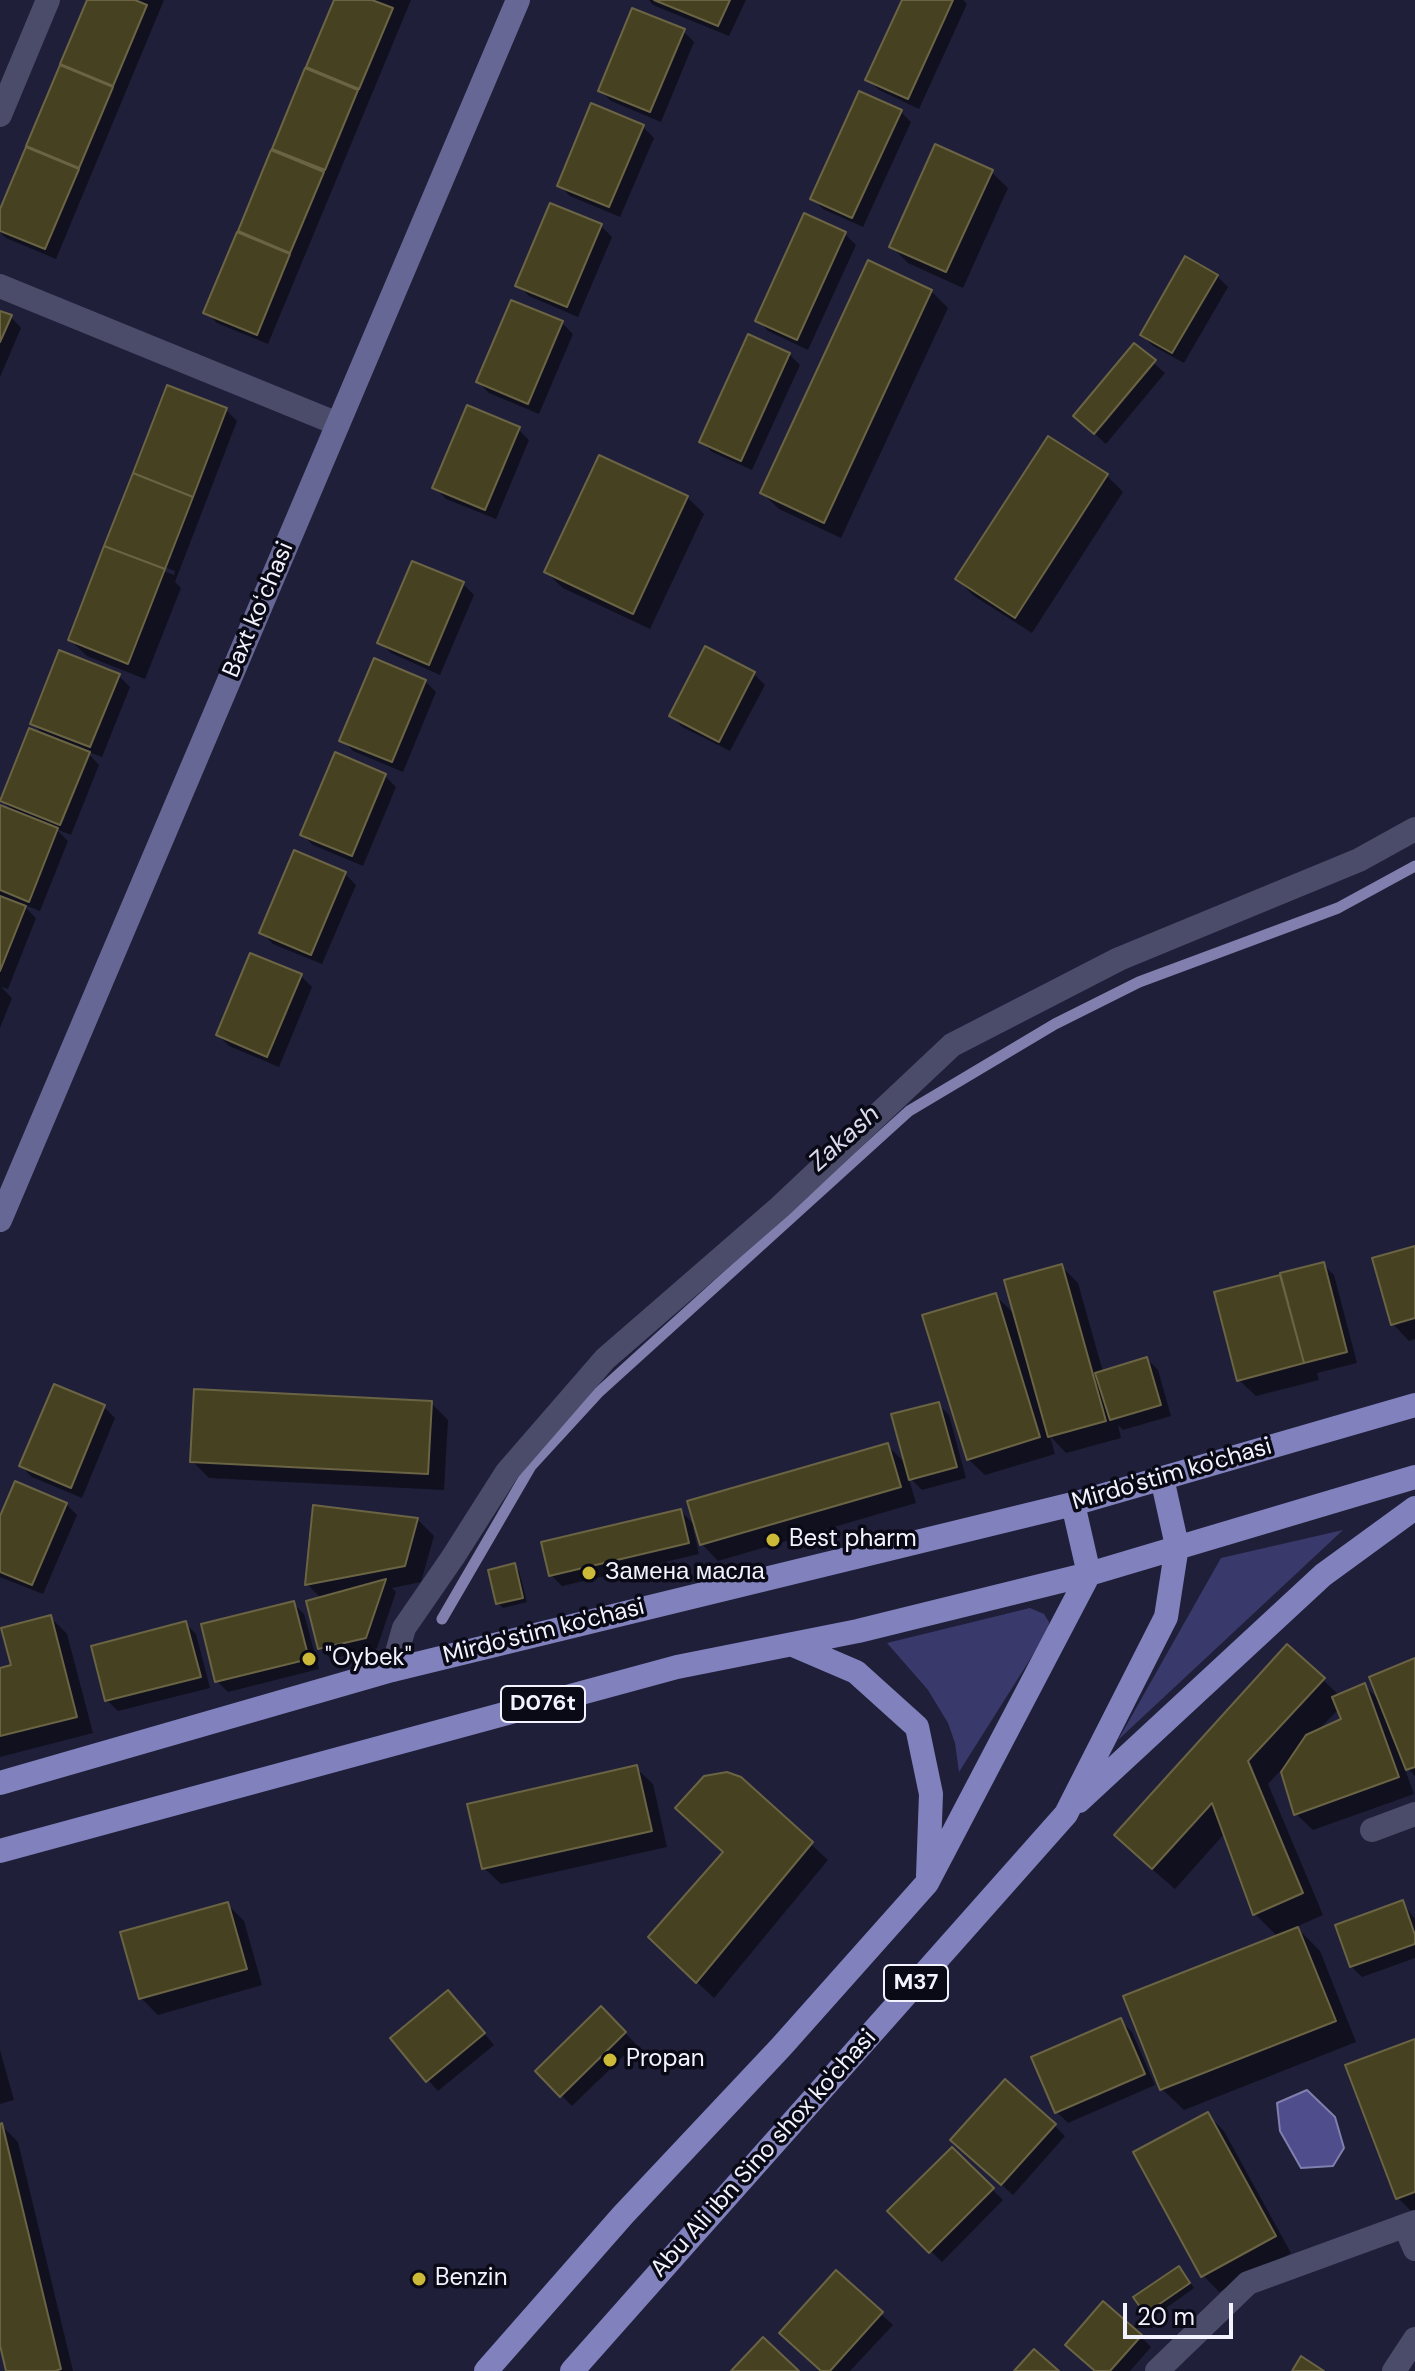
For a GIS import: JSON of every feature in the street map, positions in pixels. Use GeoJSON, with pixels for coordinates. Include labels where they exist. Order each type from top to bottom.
{"type":"FeatureCollection","features":[{"type":"Feature","properties":{"kind":"main road","name":"Baxt koʻchasi"},"geometry":{"type":"LineString","coordinates":[[0,1220],[518,0]]}},
{"type":"Feature","properties":{"kind":"main road","name":"Mirdo'stim ko'chasi"},"geometry":{"type":"LineString","coordinates":[[0,1783],[392,1670],[1073,1504],[1415,1405]]}},
{"type":"Feature","properties":{"kind":"main road"},"geometry":{"type":"LineString","coordinates":[[1073,1504],[1089,1574],[1415,1477]]}},
{"type":"Feature","properties":{"kind":"main road","name":"Abu Ali ibn Sino shox ko'chasi"},"geometry":{"type":"LineString","coordinates":[[572,2371],[1066,1814],[1166,1617],[1177,1546],[1162,1478]]}},
{"type":"Feature","properties":{"kind":"main road","name":"M37"},"geometry":{"type":"LineString","coordinates":[[1066,1814],[1323,1575],[1415,1508]]}},
{"type":"Feature","properties":{"kind":"main road","name":"D076t"},"geometry":{"type":"LineString","coordinates":[[0,1851],[677,1667],[793,1645],[1089,1574]]}},
{"type":"Feature","properties":{"kind":"main road","name":"M37"},"geometry":{"type":"LineString","coordinates":[[486,2371],[623,2215],[781,2047],[927,1883],[1089,1574]]}},
{"type":"Feature","properties":{"kind":"main road"},"geometry":{"type":"LineString","coordinates":[[793,1645],[856,1672],[917,1727],[931,1794],[927,1883]]}},
{"type":"Feature","properties":{"kind":"street"},"geometry":{"type":"LineString","coordinates":[[0,115],[48,0]]}},
{"type":"Feature","properties":{"kind":"street"},"geometry":{"type":"LineString","coordinates":[[0,286],[338,424]]}},
{"type":"Feature","properties":{"kind":"street"},"geometry":{"type":"LineString","coordinates":[[392,1670],[404,1628],[507,1472],[605,1359],[780,1207],[952,1045],[1119,959],[1359,860],[1415,829]]}},
{"type":"Feature","properties":{"kind":"street"},"geometry":{"type":"LineString","coordinates":[[1372,1830],[1415,1814]]}},
{"type":"Feature","properties":{"kind":"street"},"geometry":{"type":"LineString","coordinates":[[1157,2371],[1248,2283],[1410,2224],[1415,2249]]}},
{"type":"Feature","properties":{"kind":"street"},"geometry":{"type":"LineString","coordinates":[[1394,2371],[1415,2339]]}},
{"type":"Feature","properties":{"kind":"shaded area"},"geometry":{"type":"Polygon","coordinates":[[[1343,1530],[1118,1740],[1221,1558],[1343,1530]]]}},
{"type":"Feature","properties":{"kind":"shaded area"},"geometry":{"type":"Polygon","coordinates":[[[1030,1608],[1044,1614],[1049,1622],[1048,1631],[959,1772],[955,1743],[948,1723],[928,1690],[887,1643],[1030,1608]]]}},
{"type":"Feature","properties":{"kind":"shaded area"},"geometry":{"type":"Polygon","coordinates":[[[1307,2090],[1335,2117],[1344,2148],[1333,2166],[1301,2168],[1280,2131],[1277,2103],[1307,2090]]]}},
{"type":"Feature","properties":{"kind":"building"},"geometry":{"type":"Polygon","coordinates":[[[87,0],[135,0],[147,5],[113,86],[60,64],[87,0]]]}},
{"type":"Feature","properties":{"kind":"building"},"geometry":{"type":"Polygon","coordinates":[[[334,0],[372,0],[393,8],[359,89],[306,67],[334,0]]]}},
{"type":"Feature","properties":{"kind":"building"},"geometry":{"type":"Polygon","coordinates":[[[654,0],[730,0],[718,26],[654,0]]]}},
{"type":"Feature","properties":{"kind":"building"},"geometry":{"type":"Polygon","coordinates":[[[902,0],[953,0],[908,99],[865,80],[902,0]]]}},
{"type":"Feature","properties":{"kind":"building"},"geometry":{"type":"Polygon","coordinates":[[[632,8],[685,29],[650,112],[598,91],[632,8]]]}},
{"type":"Feature","properties":{"kind":"building"},"geometry":{"type":"Polygon","coordinates":[[[60,65],[113,87],[79,168],[26,146],[60,65]]]}},
{"type":"Feature","properties":{"kind":"building"},"geometry":{"type":"Polygon","coordinates":[[[305,68],[358,90],[325,170],[272,149],[305,68]]]}},
{"type":"Feature","properties":{"kind":"building"},"geometry":{"type":"Polygon","coordinates":[[[859,91],[902,110],[852,218],[810,199],[859,91]]]}},
{"type":"Feature","properties":{"kind":"building"},"geometry":{"type":"Polygon","coordinates":[[[591,103],[644,125],[609,207],[557,186],[591,103]]]}},
{"type":"Feature","properties":{"kind":"building"},"geometry":{"type":"Polygon","coordinates":[[[935,144],[993,170],[946,272],[889,247],[935,144]]]}},
{"type":"Feature","properties":{"kind":"building"},"geometry":{"type":"Polygon","coordinates":[[[26,147],[79,169],[45,249],[0,231],[0,209],[26,147]]]}},
{"type":"Feature","properties":{"kind":"building"},"geometry":{"type":"Polygon","coordinates":[[[271,150],[324,172],[290,253],[238,231],[271,150]]]}},
{"type":"Feature","properties":{"kind":"building"},"geometry":{"type":"Polygon","coordinates":[[[550,203],[602,224],[567,307],[515,286],[550,203]]]}},
{"type":"Feature","properties":{"kind":"building"},"geometry":{"type":"Polygon","coordinates":[[[804,213],[846,232],[797,340],[755,321],[804,213]]]}},
{"type":"Feature","properties":{"kind":"building"},"geometry":{"type":"Polygon","coordinates":[[[237,232],[290,254],[257,335],[203,313],[237,232]]]}},
{"type":"Feature","properties":{"kind":"building"},"geometry":{"type":"Polygon","coordinates":[[[1185,256],[1218,275],[1172,353],[1140,335],[1185,256]]]}},
{"type":"Feature","properties":{"kind":"building"},"geometry":{"type":"Polygon","coordinates":[[[868,260],[932,290],[824,523],[760,493],[868,260]]]}},
{"type":"Feature","properties":{"kind":"building"},"geometry":{"type":"Polygon","coordinates":[[[511,300],[563,321],[528,404],[476,382],[511,300]]]}},
{"type":"Feature","properties":{"kind":"building"},"geometry":{"type":"Polygon","coordinates":[[[0,311],[12,315],[0,342],[0,311]]]}},
{"type":"Feature","properties":{"kind":"building"},"geometry":{"type":"Polygon","coordinates":[[[748,334],[790,353],[741,461],[699,442],[748,334]]]}},
{"type":"Feature","properties":{"kind":"building"},"geometry":{"type":"Polygon","coordinates":[[[1134,343],[1156,360],[1094,434],[1073,416],[1134,343]]]}},
{"type":"Feature","properties":{"kind":"building"},"geometry":{"type":"Polygon","coordinates":[[[167,385],[227,408],[193,497],[133,473],[167,385]]]}},
{"type":"Feature","properties":{"kind":"building"},"geometry":{"type":"Polygon","coordinates":[[[467,405],[520,427],[485,510],[432,488],[467,405]]]}},
{"type":"Feature","properties":{"kind":"building"},"geometry":{"type":"Polygon","coordinates":[[[1048,436],[1108,474],[1015,618],[955,579],[1048,436]]]}},
{"type":"Feature","properties":{"kind":"building"},"geometry":{"type":"Polygon","coordinates":[[[599,455],[688,496],[633,614],[544,572],[599,455]]]}},
{"type":"Feature","properties":{"kind":"building"},"geometry":{"type":"Polygon","coordinates":[[[133,473],[193,497],[165,569],[104,546],[133,473]]]}},
{"type":"Feature","properties":{"kind":"building"},"geometry":{"type":"Polygon","coordinates":[[[104,546],[165,569],[128,664],[68,640],[104,546]]]}},
{"type":"Feature","properties":{"kind":"building"},"geometry":{"type":"Polygon","coordinates":[[[412,561],[464,582],[429,665],[377,643],[412,561]]]}},
{"type":"Feature","properties":{"kind":"building"},"geometry":{"type":"Polygon","coordinates":[[[705,646],[755,672],[719,742],[669,716],[705,646]]]}},
{"type":"Feature","properties":{"kind":"building"},"geometry":{"type":"Polygon","coordinates":[[[59,650],[120,674],[90,747],[30,724],[59,650]]]}},
{"type":"Feature","properties":{"kind":"building"},"geometry":{"type":"Polygon","coordinates":[[[374,658],[426,680],[392,762],[339,741],[374,658]]]}},
{"type":"Feature","properties":{"kind":"building"},"geometry":{"type":"Polygon","coordinates":[[[29,728],[90,752],[60,825],[0,801],[29,728]]]}},
{"type":"Feature","properties":{"kind":"building"},"geometry":{"type":"Polygon","coordinates":[[[335,752],[386,774],[352,856],[300,835],[335,752]]]}},
{"type":"Feature","properties":{"kind":"building"},"geometry":{"type":"Polygon","coordinates":[[[0,805],[58,828],[29,902],[0,890],[0,805]]]}},
{"type":"Feature","properties":{"kind":"building"},"geometry":{"type":"Polygon","coordinates":[[[294,850],[346,872],[311,955],[259,933],[294,850]]]}},
{"type":"Feature","properties":{"kind":"building"},"geometry":{"type":"Polygon","coordinates":[[[0,896],[26,906],[0,971],[0,896]]]}},
{"type":"Feature","properties":{"kind":"building"},"geometry":{"type":"Polygon","coordinates":[[[250,953],[302,974],[267,1057],[216,1035],[250,953]]]}},
{"type":"Feature","properties":{"kind":"building"},"geometry":{"type":"Polygon","coordinates":[[[1415,1246],[1415,1318],[1391,1325],[1372,1258],[1415,1246]]]}},
{"type":"Feature","properties":{"kind":"building"},"geometry":{"type":"Polygon","coordinates":[[[1324,1262],[1347,1352],[1304,1363],[1280,1273],[1324,1262]]]}},
{"type":"Feature","properties":{"kind":"building"},"geometry":{"type":"Polygon","coordinates":[[[1062,1264],[1106,1421],[1048,1437],[1004,1280],[1062,1264]]]}},
{"type":"Feature","properties":{"kind":"building"},"geometry":{"type":"Polygon","coordinates":[[[1280,1275],[1304,1363],[1237,1381],[1214,1292],[1280,1275]]]}},
{"type":"Feature","properties":{"kind":"building"},"geometry":{"type":"Polygon","coordinates":[[[996,1293],[1040,1437],[967,1460],[922,1315],[996,1293]]]}},
{"type":"Feature","properties":{"kind":"building"},"geometry":{"type":"Polygon","coordinates":[[[1147,1357],[1161,1405],[1110,1420],[1095,1373],[1147,1357]]]}},
{"type":"Feature","properties":{"kind":"building"},"geometry":{"type":"Polygon","coordinates":[[[54,1384],[105,1405],[71,1488],[19,1466],[54,1384]]]}},
{"type":"Feature","properties":{"kind":"building"},"geometry":{"type":"Polygon","coordinates":[[[194,1389],[432,1401],[428,1474],[190,1462],[194,1389]]]}},
{"type":"Feature","properties":{"kind":"building"},"geometry":{"type":"Polygon","coordinates":[[[939,1402],[957,1467],[909,1480],[891,1414],[939,1402]]]}},
{"type":"Feature","properties":{"kind":"building"},"geometry":{"type":"Polygon","coordinates":[[[888,1443],[901,1487],[700,1545],[687,1501],[888,1443]]]}},
{"type":"Feature","properties":{"kind":"building"},"geometry":{"type":"Polygon","coordinates":[[[15,1481],[67,1503],[32,1585],[0,1572],[0,1516],[15,1481]]]}},
{"type":"Feature","properties":{"kind":"building"},"geometry":{"type":"Polygon","coordinates":[[[313,1505],[418,1518],[405,1566],[305,1585],[313,1505]]]}},
{"type":"Feature","properties":{"kind":"building"},"geometry":{"type":"Polygon","coordinates":[[[681,1509],[689,1543],[549,1576],[541,1542],[681,1509]]]}},
{"type":"Feature","properties":{"kind":"building"},"geometry":{"type":"Polygon","coordinates":[[[515,1563],[523,1598],[496,1604],[488,1570],[515,1563]]]}},
{"type":"Feature","properties":{"kind":"building"},"geometry":{"type":"Polygon","coordinates":[[[386,1579],[366,1638],[318,1649],[306,1601],[386,1579]]]}},
{"type":"Feature","properties":{"kind":"building"},"geometry":{"type":"Polygon","coordinates":[[[294,1601],[309,1659],[215,1682],[201,1624],[294,1601]]]}},
{"type":"Feature","properties":{"kind":"building"},"geometry":{"type":"Polygon","coordinates":[[[51,1615],[77,1717],[0,1736],[0,1668],[11,1665],[1,1628],[51,1615]]]}},
{"type":"Feature","properties":{"kind":"building"},"geometry":{"type":"Polygon","coordinates":[[[186,1621],[201,1677],[105,1701],[91,1646],[186,1621]]]}},
{"type":"Feature","properties":{"kind":"building"},"geometry":{"type":"Polygon","coordinates":[[[1287,1644],[1325,1678],[1248,1761],[1303,1893],[1253,1915],[1212,1803],[1152,1869],[1114,1835],[1287,1644]]]}},
{"type":"Feature","properties":{"kind":"building"},"geometry":{"type":"Polygon","coordinates":[[[1415,1658],[1415,1767],[1406,1770],[1369,1677],[1415,1658]]]}},
{"type":"Feature","properties":{"kind":"building"},"geometry":{"type":"Polygon","coordinates":[[[1365,1683],[1399,1777],[1294,1815],[1281,1772],[1306,1735],[1341,1719],[1332,1697],[1365,1683]]]}},
{"type":"Feature","properties":{"kind":"building"},"geometry":{"type":"Polygon","coordinates":[[[637,1765],[652,1831],[482,1869],[467,1804],[637,1765]]]}},
{"type":"Feature","properties":{"kind":"building"},"geometry":{"type":"Polygon","coordinates":[[[727,1772],[741,1777],[813,1842],[696,1983],[648,1937],[723,1852],[675,1808],[704,1776],[727,1772]]]}},
{"type":"Feature","properties":{"kind":"building"},"geometry":{"type":"Polygon","coordinates":[[[1403,1900],[1415,1944],[1350,1967],[1335,1925],[1403,1900]]]}},
{"type":"Feature","properties":{"kind":"building"},"geometry":{"type":"Polygon","coordinates":[[[228,1902],[247,1969],[139,1999],[120,1932],[228,1902]]]}},
{"type":"Feature","properties":{"kind":"building"},"geometry":{"type":"Polygon","coordinates":[[[1298,1927],[1336,2021],[1160,2090],[1123,1996],[1298,1927]]]}},
{"type":"Feature","properties":{"kind":"building"},"geometry":{"type":"Polygon","coordinates":[[[448,1990],[485,2033],[426,2082],[390,2038],[448,1990]]]}},
{"type":"Feature","properties":{"kind":"building"},"geometry":{"type":"Polygon","coordinates":[[[601,2006],[626,2032],[560,2097],[535,2071],[601,2006]]]}},
{"type":"Feature","properties":{"kind":"building"},"geometry":{"type":"Polygon","coordinates":[[[1121,2018],[1145,2074],[1055,2113],[1031,2057],[1121,2018]]]}},
{"type":"Feature","properties":{"kind":"building"},"geometry":{"type":"Polygon","coordinates":[[[1415,2039],[1415,2192],[1396,2199],[1345,2065],[1415,2039]]]}},
{"type":"Feature","properties":{"kind":"building"},"geometry":{"type":"Polygon","coordinates":[[[1005,2079],[1056,2124],[1001,2185],[950,2140],[1005,2079]]]}},
{"type":"Feature","properties":{"kind":"building"},"geometry":{"type":"Polygon","coordinates":[[[1208,2112],[1276,2236],[1201,2277],[1133,2152],[1208,2112]]]}},
{"type":"Feature","properties":{"kind":"building"},"geometry":{"type":"Polygon","coordinates":[[[2,2123],[61,2369],[55,2371],[6,2371],[0,2345],[2,2123]]]}},
{"type":"Feature","properties":{"kind":"building"},"geometry":{"type":"Polygon","coordinates":[[[952,2147],[994,2188],[929,2253],[887,2211],[952,2147]]]}},
{"type":"Feature","properties":{"kind":"building"},"geometry":{"type":"Polygon","coordinates":[[[1179,2266],[1190,2283],[1145,2314],[1133,2297],[1179,2266]]]}},
{"type":"Feature","properties":{"kind":"building"},"geometry":{"type":"Polygon","coordinates":[[[836,2270],[883,2312],[830,2371],[821,2371],[779,2333],[836,2270]]]}},
{"type":"Feature","properties":{"kind":"building"},"geometry":{"type":"Polygon","coordinates":[[[1103,2301],[1142,2335],[1110,2371],[1095,2371],[1065,2345],[1103,2301]]]}},
{"type":"Feature","properties":{"kind":"building"},"geometry":{"type":"Polygon","coordinates":[[[763,2337],[799,2371],[731,2371],[763,2337]]]}},
{"type":"Feature","properties":{"kind":"building"},"geometry":{"type":"Polygon","coordinates":[[[1034,2349],[1059,2371],[1014,2371],[1034,2349]]]}},
{"type":"Feature","properties":{"kind":"building"},"geometry":{"type":"Polygon","coordinates":[[[1301,2356],[1324,2371],[1292,2371],[1301,2356]]]}},
{"type":"Feature","properties":{"kind":"waterway","name":"Zakash"},"geometry":{"type":"LineString","coordinates":[[442,1619],[531,1466],[598,1393],[909,1111],[1055,1024],[1139,982],[1338,908],[1415,866]]}},
{"type":"Feature","properties":{"kind":"place","name":"Best pharm"},"geometry":{"type":"Point","coordinates":[773,1540]}},
{"type":"Feature","properties":{"kind":"place","name":"Замена масла"},"geometry":{"type":"Point","coordinates":[589,1573]}},
{"type":"Feature","properties":{"kind":"place","name":"\"Oybek\""},"geometry":{"type":"Point","coordinates":[309,1659]}},
{"type":"Feature","properties":{"kind":"place","name":"Propan"},"geometry":{"type":"Point","coordinates":[610,2060]}},
{"type":"Feature","properties":{"kind":"place","name":"Benzin"},"geometry":{"type":"Point","coordinates":[419,2279]}}]}
